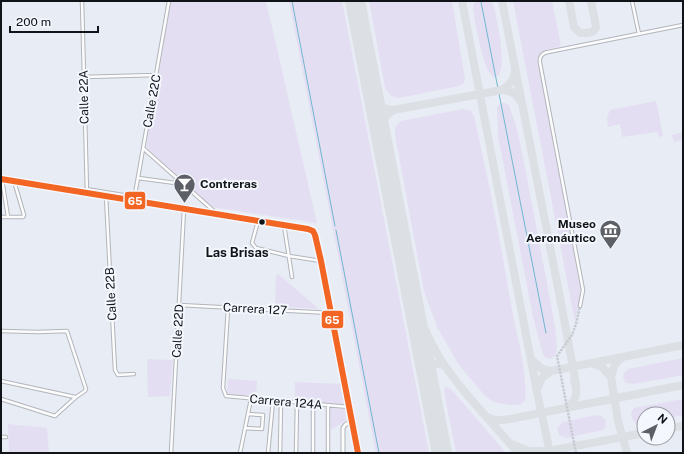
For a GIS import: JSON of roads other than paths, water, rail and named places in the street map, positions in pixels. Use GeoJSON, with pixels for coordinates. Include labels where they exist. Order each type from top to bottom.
{"type":"FeatureCollection","features":[{"type":"Feature","properties":{"kind":"main road"},"geometry":{"type":"LineString","coordinates":[[2,179],[86,191],[106,196],[134,199],[184,209],[308,228],[314,232],[321,261],[358,453]]}},
{"type":"Feature","properties":{"kind":"street","name":"Calle 22A"},"geometry":{"type":"LineString","coordinates":[[82,1],[86,191]]}},
{"type":"Feature","properties":{"kind":"street","name":"Calle 22C"},"geometry":{"type":"LineString","coordinates":[[134,199],[169,1]]}},
{"type":"Feature","properties":{"kind":"street"},"geometry":{"type":"LineString","coordinates":[[632,1],[639,34]]}},
{"type":"Feature","properties":{"kind":"street"},"geometry":{"type":"LineString","coordinates":[[580,306],[583,290],[555,144],[540,59],[541,55],[546,52],[683,25]]}},
{"type":"Feature","properties":{"kind":"street"},"geometry":{"type":"LineString","coordinates":[[84,77],[156,74]]}},
{"type":"Feature","properties":{"kind":"street"},"geometry":{"type":"LineString","coordinates":[[143,149],[218,214]]}},
{"type":"Feature","properties":{"kind":"street"},"geometry":{"type":"LineString","coordinates":[[138,178],[184,184]]}},
{"type":"Feature","properties":{"kind":"street"},"geometry":{"type":"LineString","coordinates":[[2,179],[8,217]]}},
{"type":"Feature","properties":{"kind":"street"},"geometry":{"type":"LineString","coordinates":[[1,217],[21,218],[24,215],[14,181]]}},
{"type":"Feature","properties":{"kind":"street"},"geometry":{"type":"LineString","coordinates":[[86,191],[134,199]]}},
{"type":"Feature","properties":{"kind":"street","name":"Calle 22B"},"geometry":{"type":"LineString","coordinates":[[106,196],[115,372],[118,375],[134,374]]}},
{"type":"Feature","properties":{"kind":"street","name":"Calle 22D"},"geometry":{"type":"LineString","coordinates":[[171,453],[184,209]]}},
{"type":"Feature","properties":{"kind":"street"},"geometry":{"type":"LineString","coordinates":[[258,221],[252,243],[260,250],[321,261]]}},
{"type":"Feature","properties":{"kind":"street"},"geometry":{"type":"LineString","coordinates":[[284,225],[292,277]]}},
{"type":"Feature","properties":{"kind":"street","name":"Carrera 127"},"geometry":{"type":"LineString","coordinates":[[179,305],[331,313]]}},
{"type":"Feature","properties":{"kind":"street","name":"Carrera 124A"},"geometry":{"type":"LineString","coordinates":[[228,308],[222,388],[224,394],[228,397],[349,407]]}},
{"type":"Feature","properties":{"kind":"street"},"geometry":{"type":"LineString","coordinates":[[1,331],[66,331],[86,389],[56,416],[1,399]]}},
{"type":"Feature","properties":{"kind":"street"},"geometry":{"type":"LineString","coordinates":[[1,381],[76,397]]}},
{"type":"Feature","properties":{"kind":"street"},"geometry":{"type":"LineString","coordinates":[[240,453],[251,399]]}},
{"type":"Feature","properties":{"kind":"street"},"geometry":{"type":"LineString","coordinates":[[268,453],[273,401]]}},
{"type":"Feature","properties":{"kind":"street"},"geometry":{"type":"LineString","coordinates":[[280,453],[281,401]]}},
{"type":"Feature","properties":{"kind":"street"},"geometry":{"type":"LineString","coordinates":[[296,403],[296,453]]}},
{"type":"Feature","properties":{"kind":"street"},"geometry":{"type":"LineString","coordinates":[[313,404],[314,453]]}},
{"type":"Feature","properties":{"kind":"street"},"geometry":{"type":"LineString","coordinates":[[328,406],[328,453]]}},
{"type":"Feature","properties":{"kind":"street"},"geometry":{"type":"LineString","coordinates":[[245,428],[262,429],[263,415],[248,414]]}},
{"type":"Feature","properties":{"kind":"street"},"geometry":{"type":"LineString","coordinates":[[343,453],[343,428],[352,421]]}},
{"type":"Feature","properties":{"kind":"street"},"geometry":{"type":"LineString","coordinates":[[1,437],[6,437]]}},
{"type":"Feature","properties":{"kind":"waterway"},"geometry":{"type":"LineString","coordinates":[[292,1],[335,226]]}},
{"type":"Feature","properties":{"kind":"waterway"},"geometry":{"type":"LineString","coordinates":[[481,2],[546,333]]}},
{"type":"Feature","properties":{"kind":"waterway"},"geometry":{"type":"LineString","coordinates":[[336,230],[379,453]]}},
{"type":"Feature","properties":{"kind":"tunnel"},"geometry":{"type":"LineString","coordinates":[[576,453],[557,356],[572,335],[580,306]]}},
{"type":"Feature","properties":{"kind":"place","name":"Contreras"},"geometry":{"type":"Point","coordinates":[185,204]}},
{"type":"Feature","properties":{"kind":"place","name":"Museo Aeronáutico"},"geometry":{"type":"Point","coordinates":[611,250]}},
{"type":"Feature","properties":{"kind":"district","name":"Las Brisas"},"geometry":{"type":"Point","coordinates":[237,252]}}]}
